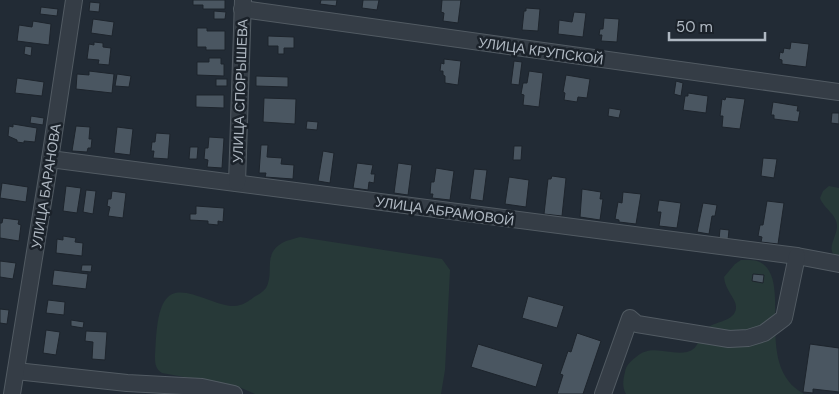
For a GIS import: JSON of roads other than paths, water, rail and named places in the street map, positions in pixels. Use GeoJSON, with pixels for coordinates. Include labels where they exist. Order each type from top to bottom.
{"type":"FeatureCollection","features":[{"type":"Feature","properties":{"kind":"street","name":"УЛИЦА БАРАНОВА"},"geometry":{"type":"LineString","coordinates":[[12,394],[74,0]]}},
{"type":"Feature","properties":{"kind":"street","name":"УЛИЦА КРУПСКОЙ"},"geometry":{"type":"LineString","coordinates":[[242,4],[839,92]]}},
{"type":"Feature","properties":{"kind":"street","name":"УЛИЦА СПОРЫШЕВА"},"geometry":{"type":"LineString","coordinates":[[236,182],[242,4]]}},
{"type":"Feature","properties":{"kind":"street","name":"УЛИЦА АБРАМОВОЙ"},"geometry":{"type":"LineString","coordinates":[[50,159],[796,256],[839,264]]}},
{"type":"Feature","properties":{"kind":"street"},"geometry":{"type":"LineString","coordinates":[[603,394],[630,318],[637,324],[730,339],[748,338],[764,333],[784,318],[796,256]]}},
{"type":"Feature","properties":{"kind":"street"},"geometry":{"type":"LineString","coordinates":[[16,372],[127,383],[202,387],[234,394]]}}]}
